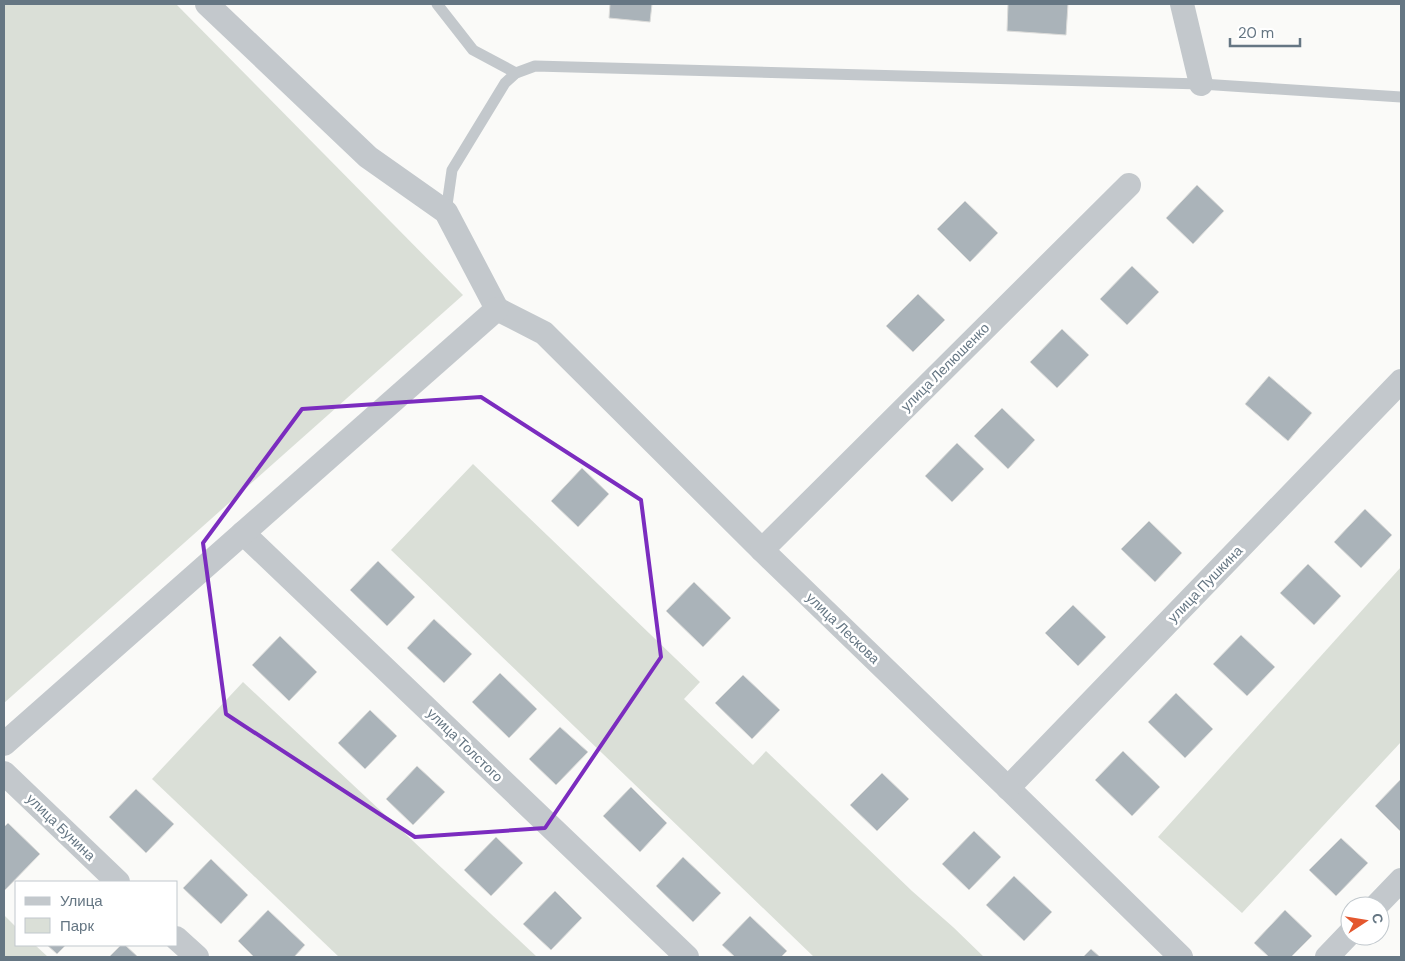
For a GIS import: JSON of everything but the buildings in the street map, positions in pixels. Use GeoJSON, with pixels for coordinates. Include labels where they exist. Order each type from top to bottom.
{"type":"FeatureCollection","features":[{"type":"Feature","properties":{"kind":"street"},"geometry":{"type":"LineString","coordinates":[[4,744],[497,309],[446,212],[368,157],[207,4]]}},
{"type":"Feature","properties":{"kind":"street"},"geometry":{"type":"LineString","coordinates":[[1182,4],[1201,84]]}},
{"type":"Feature","properties":{"kind":"street","name":"улица Лелюшенко"},"geometry":{"type":"LineString","coordinates":[[762,550],[1129,185]]}},
{"type":"Feature","properties":{"kind":"street","name":"улица Лескова"},"geometry":{"type":"LineString","coordinates":[[497,309],[544,333],[762,550],[1181,957]]}},
{"type":"Feature","properties":{"kind":"street","name":"улица Пушкина"},"geometry":{"type":"LineString","coordinates":[[1008,788],[1401,381]]}},
{"type":"Feature","properties":{"kind":"street","name":"улица Толстого"},"geometry":{"type":"LineString","coordinates":[[243,533],[687,957]]}},
{"type":"Feature","properties":{"kind":"street","name":"улица Бунина"},"geometry":{"type":"LineString","coordinates":[[4,773],[117,881]]}},
{"type":"Feature","properties":{"kind":"street"},"geometry":{"type":"LineString","coordinates":[[1386,896],[1401,880]]}},
{"type":"Feature","properties":{"kind":"street"},"geometry":{"type":"LineString","coordinates":[[178,940],[197,957]]}},
{"type":"Feature","properties":{"kind":"street"},"geometry":{"type":"LineString","coordinates":[[1327,957],[1340,943]]}},
{"type":"Feature","properties":{"kind":"lane"},"geometry":{"type":"LineString","coordinates":[[437,4],[473,50],[516,72]]}},
{"type":"Feature","properties":{"kind":"lane"},"geometry":{"type":"LineString","coordinates":[[446,212],[452,170],[505,83],[516,72],[535,66],[1201,84],[1401,97]]}},
{"type":"Feature","properties":{"kind":"highlighted area"},"geometry":{"type":"Polygon","coordinates":[[[481,397],[641,500],[661,657],[545,828],[415,837],[226,714],[203,543],[302,409],[481,397]]]}},
{"type":"Feature","properties":{"kind":"green space"},"geometry":{"type":"Polygon","coordinates":[[[4,4],[176,4],[463,295],[4,703],[4,4]]]}},
{"type":"Feature","properties":{"kind":"green space"},"geometry":{"type":"Polygon","coordinates":[[[473,464],[700,682],[684,699],[753,765],[766,751],[984,957],[814,957],[391,550],[473,464]]]}},
{"type":"Feature","properties":{"kind":"green space"},"geometry":{"type":"Polygon","coordinates":[[[1401,567],[1401,742],[1242,913],[1158,837],[1401,567]]]}},
{"type":"Feature","properties":{"kind":"green space"},"geometry":{"type":"Polygon","coordinates":[[[243,682],[537,957],[339,957],[152,779],[243,682]]]}},
{"type":"Feature","properties":{"kind":"green space"},"geometry":{"type":"Polygon","coordinates":[[[4,915],[15,926],[15,946],[36,946],[48,957],[4,957],[4,915]]]}}]}
